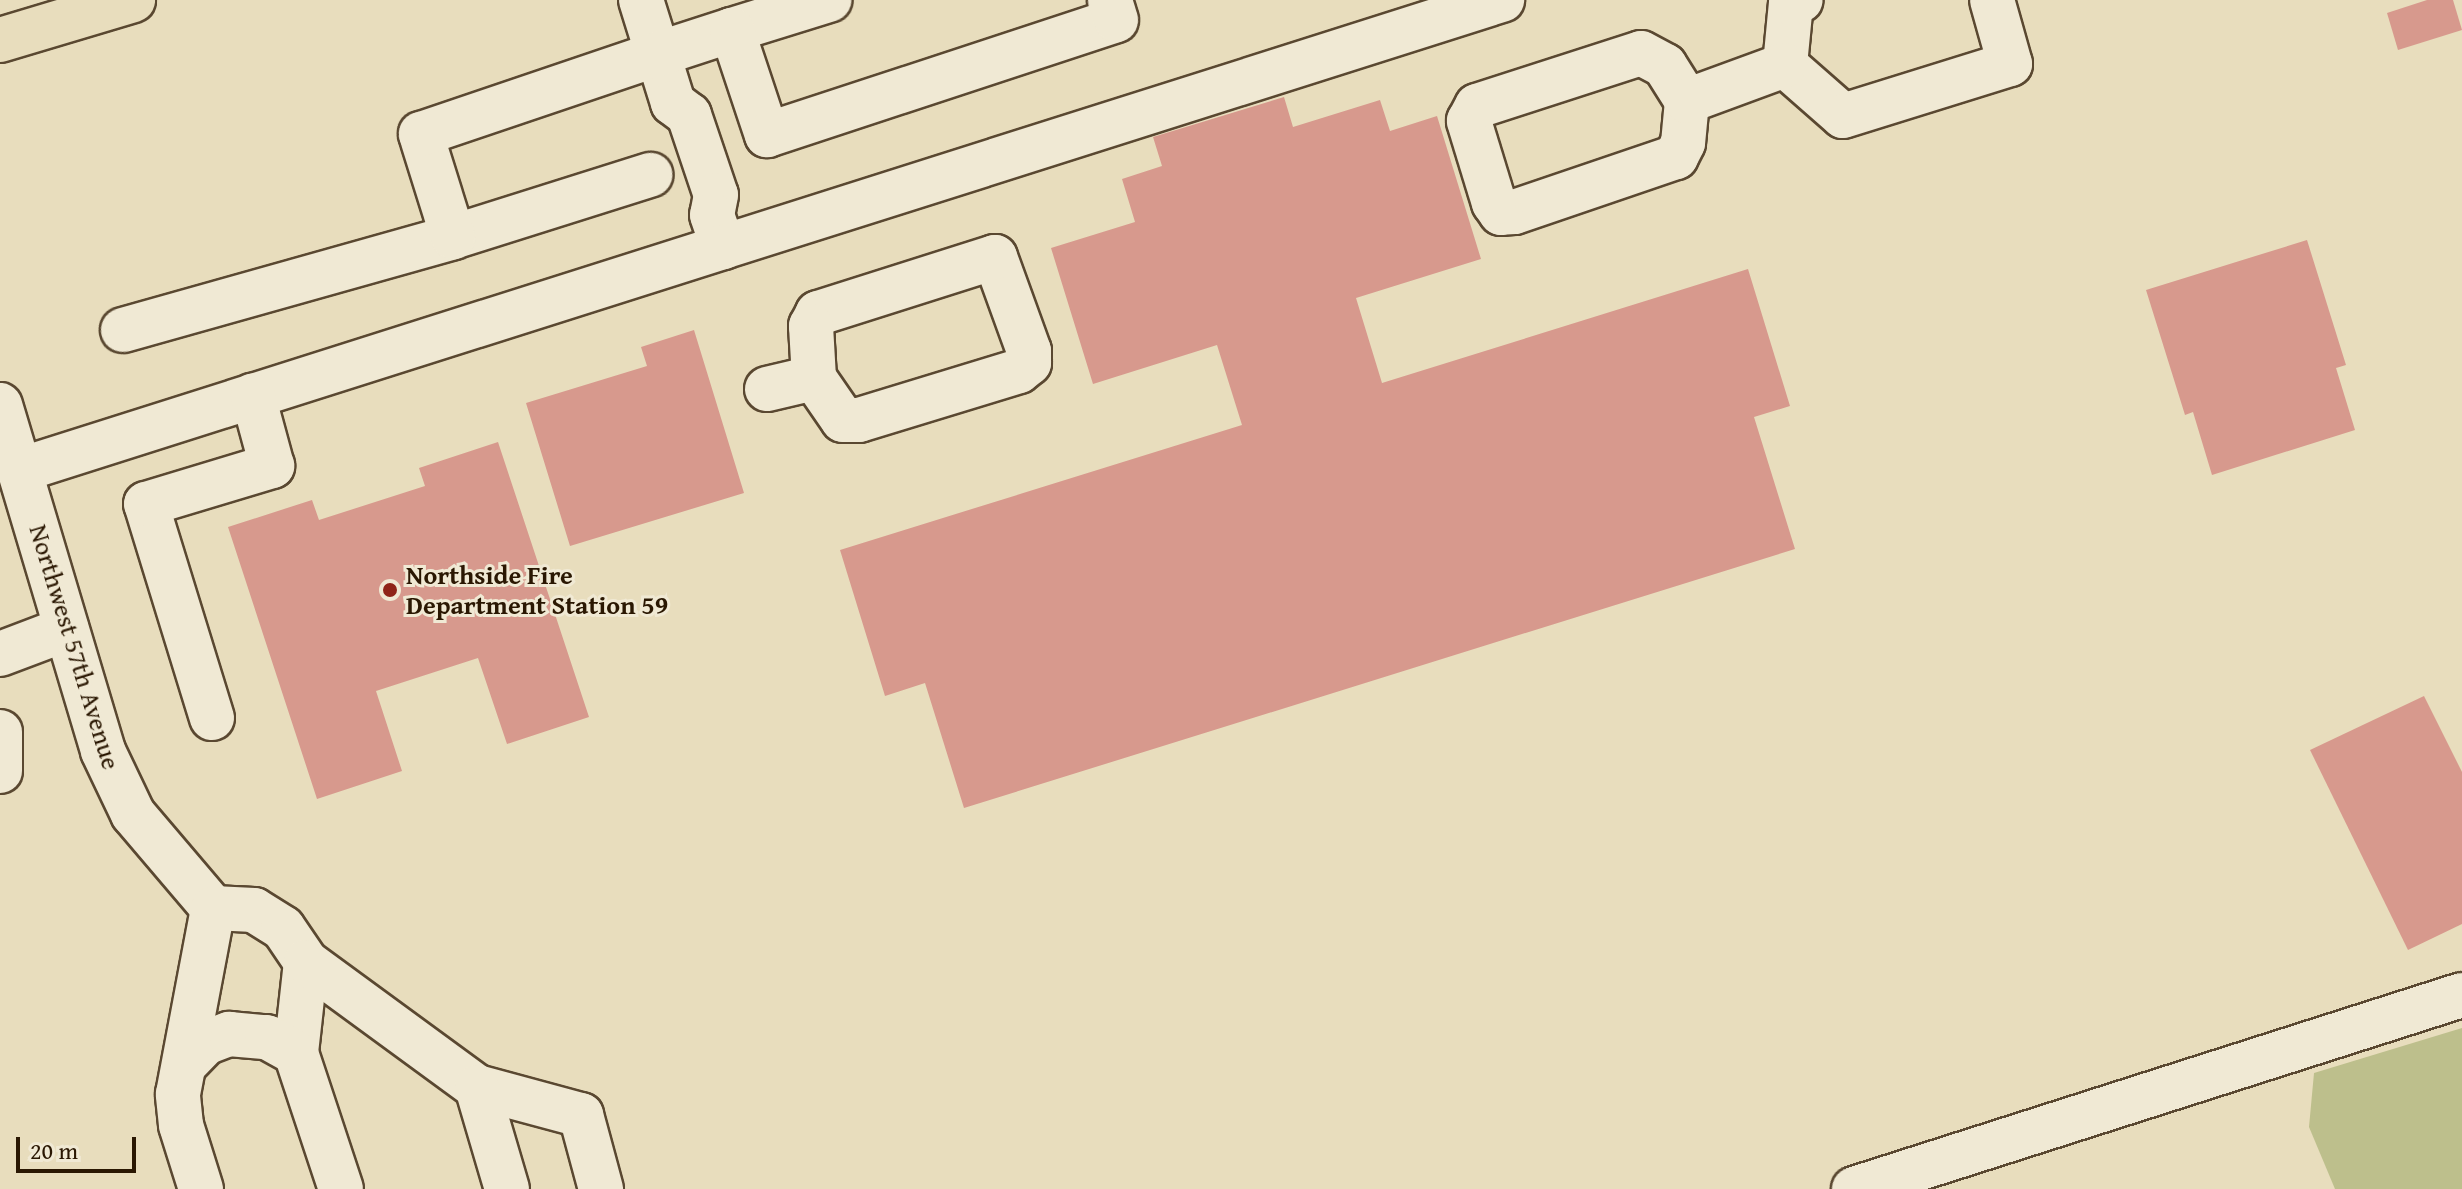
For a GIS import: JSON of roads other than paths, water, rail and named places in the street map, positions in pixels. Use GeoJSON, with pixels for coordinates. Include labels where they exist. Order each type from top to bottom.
{"type":"FeatureCollection","features":[{"type":"Feature","properties":{"kind":"main road"},"geometry":{"type":"LineString","coordinates":[[0,40],[133,0]]}},
{"type":"Feature","properties":{"kind":"lane"},"geometry":{"type":"LineString","coordinates":[[641,0],[673,103],[689,115],[716,195],[717,231]]}},
{"type":"Feature","properties":{"kind":"lane"},"geometry":{"type":"LineString","coordinates":[[453,237],[421,134],[829,0]]}},
{"type":"Feature","properties":{"kind":"lane"},"geometry":{"type":"LineString","coordinates":[[732,30],[767,135],[1116,20],[1110,0]]}},
{"type":"Feature","properties":{"kind":"lane"},"geometry":{"type":"LineString","coordinates":[[20,470],[253,396],[717,231],[1502,0]]}},
{"type":"Feature","properties":{"kind":"lane"},"geometry":{"type":"LineString","coordinates":[[1785,65],[1791,3],[1801,0]]}},
{"type":"Feature","properties":{"kind":"lane"},"geometry":{"type":"LineString","coordinates":[[1785,65],[1843,116],[2010,64],[1992,0]]}},
{"type":"Feature","properties":{"kind":"lane"},"geometry":{"type":"LineString","coordinates":[[1641,53],[1665,66],[1687,101],[1683,143],[1676,157],[1514,212],[1501,213],[1494,203],[1469,121],[1477,106],[1641,53]]}},
{"type":"Feature","properties":{"kind":"lane"},"geometry":{"type":"LineString","coordinates":[[1687,101],[1785,65]]}},
{"type":"Feature","properties":{"kind":"lane"},"geometry":{"type":"LineString","coordinates":[[123,330],[453,237],[650,175]]}},
{"type":"Feature","properties":{"kind":"lane"},"geometry":{"type":"LineString","coordinates":[[995,257],[1029,351],[1029,363],[1019,371],[859,420],[843,420],[814,378],[811,326],[818,313],[995,257]]}},
{"type":"Feature","properties":{"kind":"lane"},"geometry":{"type":"LineString","coordinates":[[767,389],[814,378]]}},
{"type":"Feature","properties":{"kind":"lane"},"geometry":{"type":"LineString","coordinates":[[212,718],[146,504],[272,466],[253,396]]}},
{"type":"Feature","properties":{"kind":"lane","name":"Northwest 57th Avenue"},"geometry":{"type":"LineString","coordinates":[[0,405],[103,751],[133,814],[213,908]]}},
{"type":"Feature","properties":{"kind":"lane"},"geometry":{"type":"LineString","coordinates":[[0,654],[66,629]]}},
{"type":"Feature","properties":{"kind":"lane"},"geometry":{"type":"LineString","coordinates":[[0,732],[0,771]]}},
{"type":"Feature","properties":{"kind":"lane"},"geometry":{"type":"LineString","coordinates":[[201,1189],[181,1125],[178,1094],[213,908],[254,910],[283,928],[306,962],[477,1087],[581,1115],[601,1189]]}},
{"type":"Feature","properties":{"kind":"lane"},"geometry":{"type":"LineString","coordinates":[[306,962],[296,1053],[341,1189]]}},
{"type":"Feature","properties":{"kind":"lane"},"geometry":{"type":"LineString","coordinates":[[1854,1189],[2462,995]]}},
{"type":"Feature","properties":{"kind":"lane"},"geometry":{"type":"LineString","coordinates":[[185,1064],[205,1043],[229,1034],[267,1037],[296,1053]]}},
{"type":"Feature","properties":{"kind":"lane"},"geometry":{"type":"LineString","coordinates":[[477,1087],[507,1189]]}},
{"type":"Feature","properties":{"kind":"place","name":"Northside Fire Department Station 59"},"geometry":{"type":"Point","coordinates":[390,590]}}]}
